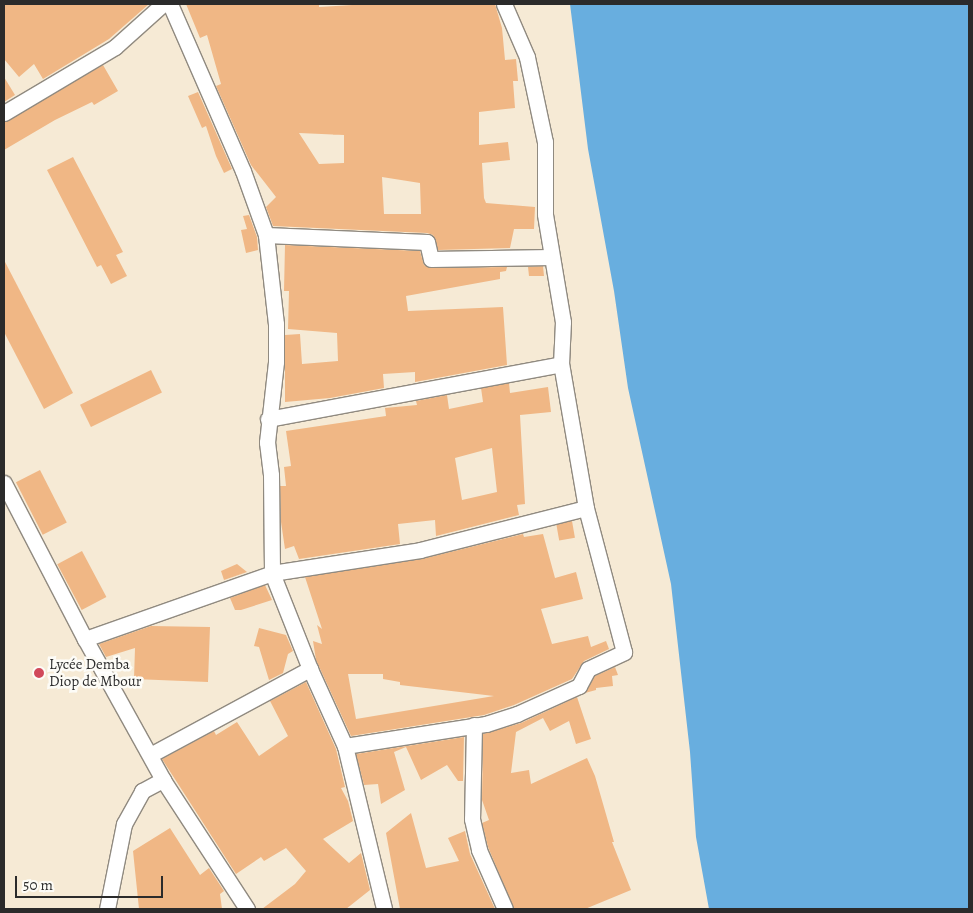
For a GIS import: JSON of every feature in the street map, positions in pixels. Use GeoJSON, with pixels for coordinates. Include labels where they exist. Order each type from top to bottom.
{"type":"FeatureCollection","features":[{"type":"Feature","properties":{"kind":"street"},"geometry":{"type":"LineString","coordinates":[[4,113],[115,47],[163,4]]}},
{"type":"Feature","properties":{"kind":"street"},"geometry":{"type":"LineString","coordinates":[[170,4],[243,171],[266,235],[276,324],[276,362],[268,419],[267,442],[270,476],[272,573],[310,669],[345,746],[384,909]]}},
{"type":"Feature","properties":{"kind":"street"},"geometry":{"type":"LineString","coordinates":[[345,746],[474,726],[517,714],[579,686],[588,669],[624,652],[586,508],[561,364],[563,322],[545,214],[545,142],[527,57],[504,4]]}},
{"type":"Feature","properties":{"kind":"street"},"geometry":{"type":"LineString","coordinates":[[266,235],[428,242],[431,259],[551,257]]}},
{"type":"Feature","properties":{"kind":"street"},"geometry":{"type":"LineString","coordinates":[[268,419],[561,364]]}},
{"type":"Feature","properties":{"kind":"street"},"geometry":{"type":"LineString","coordinates":[[4,483],[85,639],[163,780],[247,909]]}},
{"type":"Feature","properties":{"kind":"street"},"geometry":{"type":"LineString","coordinates":[[85,639],[272,573],[420,550],[586,508]]}},
{"type":"Feature","properties":{"kind":"street"},"geometry":{"type":"LineString","coordinates":[[150,754],[310,669]]}},
{"type":"Feature","properties":{"kind":"street"},"geometry":{"type":"LineString","coordinates":[[474,726],[472,819],[479,850],[505,909]]}},
{"type":"Feature","properties":{"kind":"street"},"geometry":{"type":"LineString","coordinates":[[107,909],[124,824],[142,792],[163,780]]}},
{"type":"Feature","properties":{"kind":"water"},"geometry":{"type":"Polygon","coordinates":[[[570,4],[969,4],[969,909],[709,909],[696,837],[690,752],[671,584],[628,388],[614,291],[588,149],[570,4]]]}},
{"type":"Feature","properties":{"kind":"building"},"geometry":{"type":"Polygon","coordinates":[[[4,4],[149,4],[109,39],[43,79],[34,64],[19,77],[4,59],[4,4]]]}},
{"type":"Feature","properties":{"kind":"building"},"geometry":{"type":"Polygon","coordinates":[[[186,4],[319,4],[319,7],[369,4],[495,4],[502,28],[505,60],[516,59],[518,81],[513,81],[515,108],[479,112],[479,145],[508,142],[510,160],[482,163],[484,198],[486,203],[535,207],[534,229],[514,229],[510,248],[438,250],[433,235],[427,233],[273,226],[266,207],[276,197],[251,165],[216,86],[221,84],[207,35],[200,38],[186,4]],[[299,133],[319,164],[344,163],[344,135],[299,133]],[[382,177],[384,214],[421,214],[420,183],[382,177]]]}},
{"type":"Feature","properties":{"kind":"building"},"geometry":{"type":"Polygon","coordinates":[[[103,65],[118,91],[94,105],[92,102],[55,120],[4,150],[4,122],[103,65]]]}},
{"type":"Feature","properties":{"kind":"building"},"geometry":{"type":"Polygon","coordinates":[[[4,77],[15,95],[4,102],[4,77]]]}},
{"type":"Feature","properties":{"kind":"building"},"geometry":{"type":"Polygon","coordinates":[[[198,92],[232,169],[224,173],[206,126],[202,128],[188,96],[198,92]]]}},
{"type":"Feature","properties":{"kind":"building"},"geometry":{"type":"Polygon","coordinates":[[[73,157],[123,252],[116,255],[127,276],[111,284],[101,265],[97,267],[47,170],[73,157]]]}},
{"type":"Feature","properties":{"kind":"building"},"geometry":{"type":"Polygon","coordinates":[[[249,215],[257,237],[258,250],[246,253],[241,230],[247,229],[243,216],[249,215]]]}},
{"type":"Feature","properties":{"kind":"building"},"geometry":{"type":"Polygon","coordinates":[[[285,245],[420,251],[424,265],[431,268],[507,267],[506,271],[500,272],[500,279],[406,296],[408,311],[503,307],[507,365],[415,382],[415,372],[383,374],[384,388],[330,398],[285,402],[285,335],[300,334],[302,364],[338,361],[337,333],[288,329],[289,291],[284,291],[285,245]]]}},
{"type":"Feature","properties":{"kind":"building"},"geometry":{"type":"Polygon","coordinates":[[[4,260],[73,393],[44,409],[4,332],[4,260]]]}},
{"type":"Feature","properties":{"kind":"building"},"geometry":{"type":"Polygon","coordinates":[[[543,266],[544,276],[529,276],[528,267],[543,266]]]}},
{"type":"Feature","properties":{"kind":"building"},"geometry":{"type":"Polygon","coordinates":[[[151,370],[162,392],[91,427],[80,405],[151,370]]]}},
{"type":"Feature","properties":{"kind":"building"},"geometry":{"type":"Polygon","coordinates":[[[509,383],[510,393],[548,387],[551,412],[520,415],[525,504],[517,505],[519,515],[436,536],[435,520],[398,524],[400,544],[299,559],[294,546],[285,549],[281,522],[280,486],[286,486],[284,467],[291,466],[286,431],[386,416],[385,408],[417,405],[416,401],[447,395],[449,409],[483,402],[481,388],[509,383]],[[492,448],[455,458],[462,500],[497,492],[492,448]]]}},
{"type":"Feature","properties":{"kind":"building"},"geometry":{"type":"Polygon","coordinates":[[[40,470],[67,523],[43,535],[16,482],[40,470]]]}},
{"type":"Feature","properties":{"kind":"building"},"geometry":{"type":"Polygon","coordinates":[[[572,521],[575,538],[559,541],[556,524],[572,521]]]}},
{"type":"Feature","properties":{"kind":"building"},"geometry":{"type":"Polygon","coordinates":[[[523,534],[524,537],[543,534],[555,578],[576,572],[583,599],[541,609],[552,644],[588,636],[591,647],[606,641],[609,649],[584,661],[572,679],[514,705],[484,715],[351,736],[316,660],[313,641],[322,644],[317,625],[322,629],[305,577],[422,559],[523,534]],[[348,674],[356,719],[494,696],[400,685],[400,682],[383,679],[383,674],[348,674]]]}},
{"type":"Feature","properties":{"kind":"building"},"geometry":{"type":"Polygon","coordinates":[[[82,551],[106,597],[82,610],[57,564],[82,551]]]}},
{"type":"Feature","properties":{"kind":"building"},"geometry":{"type":"Polygon","coordinates":[[[237,564],[247,572],[224,580],[221,571],[237,564]]]}},
{"type":"Feature","properties":{"kind":"building"},"geometry":{"type":"Polygon","coordinates":[[[265,585],[272,600],[241,610],[235,610],[230,598],[265,585]]]}},
{"type":"Feature","properties":{"kind":"building"},"geometry":{"type":"Polygon","coordinates":[[[151,626],[210,627],[208,682],[134,679],[135,648],[106,657],[99,644],[151,626]]]}},
{"type":"Feature","properties":{"kind":"building"},"geometry":{"type":"Polygon","coordinates":[[[259,628],[286,635],[293,651],[288,654],[283,673],[269,680],[259,647],[254,646],[259,628]]]}},
{"type":"Feature","properties":{"kind":"building"},"geometry":{"type":"Polygon","coordinates":[[[615,667],[618,675],[612,676],[613,686],[596,688],[596,690],[585,693],[595,676],[615,667]]]}},
{"type":"Feature","properties":{"kind":"building"},"geometry":{"type":"Polygon","coordinates":[[[306,682],[336,749],[345,787],[341,788],[348,801],[353,821],[323,839],[349,863],[361,853],[370,890],[346,909],[262,909],[295,884],[306,871],[286,848],[264,861],[261,857],[236,874],[162,759],[214,731],[216,735],[237,722],[259,756],[288,736],[270,701],[306,682]]]}},
{"type":"Feature","properties":{"kind":"building"},"geometry":{"type":"Polygon","coordinates":[[[577,697],[591,739],[576,744],[569,721],[550,731],[543,718],[516,732],[511,773],[529,770],[531,784],[587,758],[595,776],[614,842],[612,842],[631,890],[585,909],[514,909],[488,847],[482,823],[489,820],[482,800],[483,734],[521,723],[577,697]]]}},
{"type":"Feature","properties":{"kind":"building"},"geometry":{"type":"Polygon","coordinates":[[[464,737],[463,781],[458,781],[447,765],[421,780],[406,747],[394,752],[405,790],[381,804],[378,784],[364,785],[356,754],[464,737]]]}},
{"type":"Feature","properties":{"kind":"building"},"geometry":{"type":"Polygon","coordinates":[[[411,813],[426,868],[459,861],[448,838],[465,831],[470,854],[495,909],[400,909],[386,833],[411,813]]]}},
{"type":"Feature","properties":{"kind":"building"},"geometry":{"type":"Polygon","coordinates":[[[170,828],[200,875],[209,868],[224,891],[220,894],[222,909],[139,909],[133,851],[170,828]]]}},
{"type":"Feature","properties":{"kind":"place","name":"Lycée Demba Diop de Mbour"},"geometry":{"type":"Point","coordinates":[39,673]}}]}
